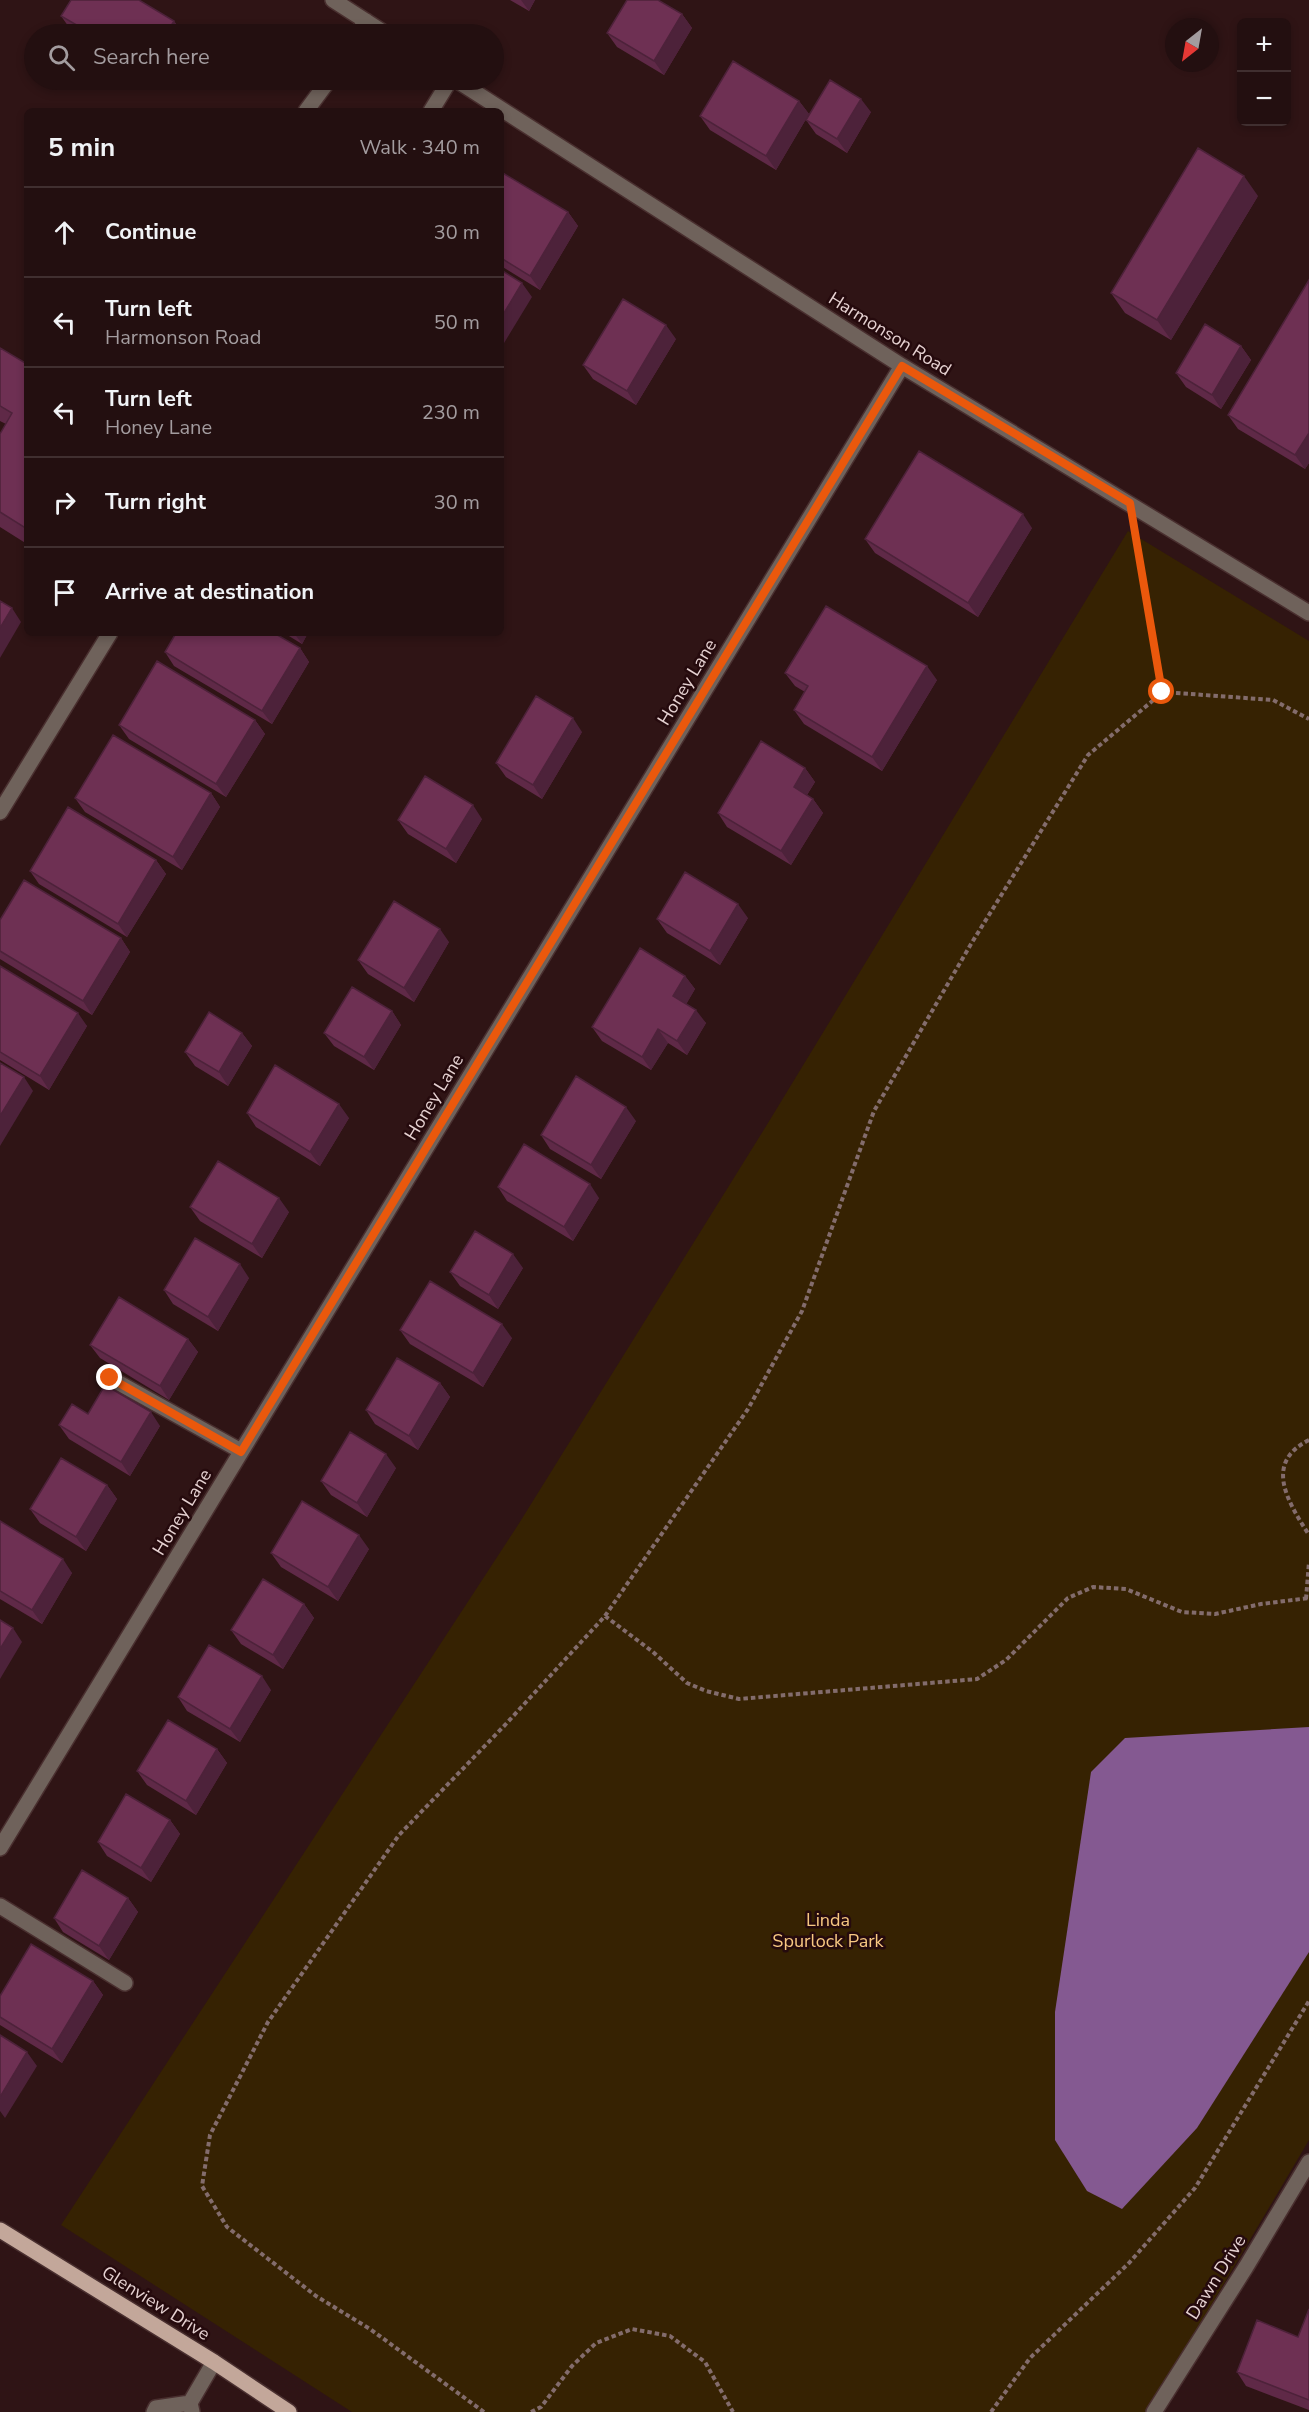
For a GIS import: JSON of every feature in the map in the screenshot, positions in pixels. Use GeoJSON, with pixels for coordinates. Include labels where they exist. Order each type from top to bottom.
{"type":"FeatureCollection","features":[{"type":"Feature","properties":{"kind":"main road","name":"Glenview Drive"},"geometry":{"type":"LineString","coordinates":[[0,2230],[214,2362],[290,2412]]}},
{"type":"Feature","properties":{"kind":"street"},"geometry":{"type":"LineString","coordinates":[[333,0],[358,24]]}},
{"type":"Feature","properties":{"kind":"street"},"geometry":{"type":"LineString","coordinates":[[308,108],[322,90]]}},
{"type":"Feature","properties":{"kind":"street"},"geometry":{"type":"LineString","coordinates":[[433,108],[444,90]]}},
{"type":"Feature","properties":{"kind":"street","name":"Harmonson Road"},"geometry":{"type":"LineString","coordinates":[[472,90],[500,108]]}},
{"type":"Feature","properties":{"kind":"street","name":"Harmonson Road"},"geometry":{"type":"LineString","coordinates":[[504,111],[902,366],[1309,613]]}},
{"type":"Feature","properties":{"kind":"street","name":"Honey Lane"},"geometry":{"type":"LineString","coordinates":[[0,1848],[902,366]]}},
{"type":"Feature","properties":{"kind":"street"},"geometry":{"type":"LineString","coordinates":[[0,812],[108,636]]}},
{"type":"Feature","properties":{"kind":"street"},"geometry":{"type":"LineString","coordinates":[[110,1378],[241,1452]]}},
{"type":"Feature","properties":{"kind":"street"},"geometry":{"type":"LineString","coordinates":[[0,1906],[125,1983]]}},
{"type":"Feature","properties":{"kind":"street","name":"Dawn Drive"},"geometry":{"type":"LineString","coordinates":[[1154,2412],[1309,2162]]}},
{"type":"Feature","properties":{"kind":"street"},"geometry":{"type":"LineString","coordinates":[[154,2412],[156,2408],[191,2408],[214,2362]]}},
{"type":"Feature","properties":{"kind":"path"},"geometry":{"type":"LineString","coordinates":[[1130,503],[1162,692]]}},
{"type":"Feature","properties":{"kind":"path"},"geometry":{"type":"LineString","coordinates":[[484,2412],[370,2329],[316,2296],[226,2227],[202,2186],[210,2135],[268,2022],[399,1835],[505,1725],[605,1616],[748,1409],[802,1311],[874,1111],[971,944],[1088,755],[1162,692],[1273,700],[1309,719]]}},
{"type":"Feature","properties":{"kind":"path"},"geometry":{"type":"LineString","coordinates":[[1309,1440],[1296,1446],[1285,1461],[1283,1485],[1293,1510],[1309,1534]]}},
{"type":"Feature","properties":{"kind":"path"},"geometry":{"type":"LineString","coordinates":[[605,1616],[653,1652],[687,1683],[706,1691],[740,1699],[976,1679],[1006,1660],[1068,1598],[1093,1587],[1126,1589],[1182,1612],[1215,1614],[1261,1604],[1307,1599],[1309,1562]]}},
{"type":"Feature","properties":{"kind":"path"},"geometry":{"type":"LineString","coordinates":[[991,2412],[1029,2358],[1129,2263],[1195,2188],[1309,2001]]}},
{"type":"Feature","properties":{"kind":"path"},"geometry":{"type":"LineString","coordinates":[[531,2412],[541,2407],[572,2366],[596,2343],[632,2329],[670,2336],[705,2362],[734,2412]]}},
{"type":"Feature","properties":{"kind":"green space","name":"Linda Spurlock Park"},"geometry":{"type":"Polygon","coordinates":[[[1128,531],[1309,641],[1309,2140],[1148,2412],[352,2412],[61,2225],[518,1525],[768,1123],[1128,531]]]}},
{"type":"Feature","properties":{"kind":"shaded area"},"geometry":{"type":"Polygon","coordinates":[[[1309,1727],[1309,1952],[1197,2128],[1122,2209],[1087,2191],[1055,2140],[1055,2012],[1091,1772],[1125,1738],[1309,1727]]]}},
{"type":"Feature","properties":{"kind":"building"},"geometry":{"type":"Polygon","coordinates":[[[71,0],[139,0],[174,21],[172,24],[75,24],[61,16],[71,0]]]}},
{"type":"Feature","properties":{"kind":"building"},"geometry":{"type":"Polygon","coordinates":[[[627,0],[658,0],[682,14],[654,61],[607,33],[627,0]]]}},
{"type":"Feature","properties":{"kind":"building"},"geometry":{"type":"Polygon","coordinates":[[[733,61],[799,101],[766,156],[700,116],[733,61]]]}},
{"type":"Feature","properties":{"kind":"building"},"geometry":{"type":"Polygon","coordinates":[[[830,80],[861,99],[837,139],[806,120],[830,80]]]}},
{"type":"Feature","properties":{"kind":"building"},"geometry":{"type":"Polygon","coordinates":[[[1198,148],[1244,176],[1157,320],[1111,293],[1198,148]]]}},
{"type":"Feature","properties":{"kind":"building"},"geometry":{"type":"Polygon","coordinates":[[[504,174],[568,212],[530,276],[504,260],[504,174]]]}},
{"type":"Feature","properties":{"kind":"building"},"geometry":{"type":"Polygon","coordinates":[[[504,272],[522,283],[504,313],[504,272]]]}},
{"type":"Feature","properties":{"kind":"building"},"geometry":{"type":"Polygon","coordinates":[[[1309,280],[1309,433],[1295,455],[1228,415],[1309,280]]]}},
{"type":"Feature","properties":{"kind":"building"},"geometry":{"type":"Polygon","coordinates":[[[623,299],[666,325],[627,391],[583,365],[623,299]]]}},
{"type":"Feature","properties":{"kind":"building"},"geometry":{"type":"Polygon","coordinates":[[[1205,324],[1241,346],[1212,395],[1176,373],[1205,324]]]}},
{"type":"Feature","properties":{"kind":"building"},"geometry":{"type":"Polygon","coordinates":[[[0,348],[24,362],[24,527],[0,512],[0,434],[12,413],[0,406],[0,348]]]}},
{"type":"Feature","properties":{"kind":"building"},"geometry":{"type":"Polygon","coordinates":[[[919,451],[1023,514],[968,603],[865,539],[919,451]]]}},
{"type":"Feature","properties":{"kind":"building"},"geometry":{"type":"Polygon","coordinates":[[[0,601],[12,608],[0,628],[0,601]]]}},
{"type":"Feature","properties":{"kind":"building"},"geometry":{"type":"Polygon","coordinates":[[[826,606],[927,666],[872,757],[794,710],[808,686],[785,673],[826,606]]]}},
{"type":"Feature","properties":{"kind":"building"},"geometry":{"type":"Polygon","coordinates":[[[174,636],[279,636],[300,648],[262,711],[165,652],[174,636]]]}},
{"type":"Feature","properties":{"kind":"building"},"geometry":{"type":"Polygon","coordinates":[[[157,661],[255,720],[216,784],[119,725],[157,661]]]}},
{"type":"Feature","properties":{"kind":"building"},"geometry":{"type":"Polygon","coordinates":[[[536,696],[573,718],[533,785],[496,763],[536,696]]]}},
{"type":"Feature","properties":{"kind":"building"},"geometry":{"type":"Polygon","coordinates":[[[113,735],[211,793],[173,857],[75,798],[113,735]]]}},
{"type":"Feature","properties":{"kind":"building"},"geometry":{"type":"Polygon","coordinates":[[[761,741],[805,768],[794,787],[813,799],[781,851],[718,813],[761,741]]]}},
{"type":"Feature","properties":{"kind":"building"},"geometry":{"type":"Polygon","coordinates":[[[425,776],[473,805],[446,849],[398,820],[425,776]]]}},
{"type":"Feature","properties":{"kind":"building"},"geometry":{"type":"Polygon","coordinates":[[[68,807],[156,860],[118,924],[30,871],[68,807]]]}},
{"type":"Feature","properties":{"kind":"building"},"geometry":{"type":"Polygon","coordinates":[[[685,872],[738,904],[710,951],[657,919],[685,872]]]}},
{"type":"Feature","properties":{"kind":"building"},"geometry":{"type":"Polygon","coordinates":[[[24,880],[121,938],[83,1001],[0,951],[0,920],[24,880]]]}},
{"type":"Feature","properties":{"kind":"building"},"geometry":{"type":"Polygon","coordinates":[[[394,901],[440,929],[404,988],[358,960],[394,901]]]}},
{"type":"Feature","properties":{"kind":"building"},"geometry":{"type":"Polygon","coordinates":[[[640,948],[685,976],[673,996],[696,1010],[677,1041],[658,1029],[642,1057],[592,1027],[640,948]]]}},
{"type":"Feature","properties":{"kind":"building"},"geometry":{"type":"Polygon","coordinates":[[[0,966],[78,1013],[40,1076],[0,1052],[0,966]]]}},
{"type":"Feature","properties":{"kind":"building"},"geometry":{"type":"Polygon","coordinates":[[[352,987],[392,1011],[364,1057],[324,1033],[352,987]]]}},
{"type":"Feature","properties":{"kind":"building"},"geometry":{"type":"Polygon","coordinates":[[[209,1012],[242,1033],[219,1072],[185,1052],[209,1012]]]}},
{"type":"Feature","properties":{"kind":"building"},"geometry":{"type":"Polygon","coordinates":[[[0,1063],[24,1077],[0,1116],[0,1063]]]}},
{"type":"Feature","properties":{"kind":"building"},"geometry":{"type":"Polygon","coordinates":[[[275,1065],[339,1104],[310,1152],[247,1113],[275,1065]]]}},
{"type":"Feature","properties":{"kind":"building"},"geometry":{"type":"Polygon","coordinates":[[[576,1076],[626,1107],[591,1165],[541,1135],[576,1076]]]}},
{"type":"Feature","properties":{"kind":"building"},"geometry":{"type":"Polygon","coordinates":[[[524,1144],[590,1184],[564,1227],[498,1187],[524,1144]]]}},
{"type":"Feature","properties":{"kind":"building"},"geometry":{"type":"Polygon","coordinates":[[[218,1161],[279,1198],[252,1244],[190,1207],[218,1161]]]}},
{"type":"Feature","properties":{"kind":"building"},"geometry":{"type":"Polygon","coordinates":[[[475,1231],[513,1254],[489,1295],[450,1272],[475,1231]]]}},
{"type":"Feature","properties":{"kind":"building"},"geometry":{"type":"Polygon","coordinates":[[[195,1238],[240,1264],[208,1317],[164,1290],[195,1238]]]}},
{"type":"Feature","properties":{"kind":"building"},"geometry":{"type":"Polygon","coordinates":[[[430,1281],[502,1324],[473,1373],[400,1330],[430,1281]]]}},
{"type":"Feature","properties":{"kind":"building"},"geometry":{"type":"Polygon","coordinates":[[[119,1297],[188,1339],[160,1386],[90,1345],[119,1297]]]}},
{"type":"Feature","properties":{"kind":"building"},"geometry":{"type":"Polygon","coordinates":[[[397,1358],[440,1383],[409,1436],[366,1410],[397,1358]]]}},
{"type":"Feature","properties":{"kind":"building"},"geometry":{"type":"Polygon","coordinates":[[[105,1385],[151,1412],[121,1462],[59,1425],[72,1404],[88,1414],[105,1385]]]}},
{"type":"Feature","properties":{"kind":"building"},"geometry":{"type":"Polygon","coordinates":[[[350,1432],[386,1454],[357,1503],[321,1481],[350,1432]]]}},
{"type":"Feature","properties":{"kind":"building"},"geometry":{"type":"Polygon","coordinates":[[[61,1458],[107,1485],[76,1537],[30,1509],[61,1458]]]}},
{"type":"Feature","properties":{"kind":"building"},"geometry":{"type":"Polygon","coordinates":[[[302,1501],[359,1535],[328,1587],[271,1553],[302,1501]]]}},
{"type":"Feature","properties":{"kind":"building"},"geometry":{"type":"Polygon","coordinates":[[[0,1521],[63,1559],[32,1610],[0,1591],[0,1521]]]}},
{"type":"Feature","properties":{"kind":"building"},"geometry":{"type":"Polygon","coordinates":[[[263,1579],[304,1604],[273,1655],[231,1630],[263,1579]]]}},
{"type":"Feature","properties":{"kind":"building"},"geometry":{"type":"Polygon","coordinates":[[[0,1620],[13,1628],[0,1649],[0,1620]]]}},
{"type":"Feature","properties":{"kind":"building"},"geometry":{"type":"Polygon","coordinates":[[[209,1645],[262,1676],[230,1729],[178,1697],[209,1645]]]}},
{"type":"Feature","properties":{"kind":"building"},"geometry":{"type":"Polygon","coordinates":[[[168,1720],[217,1749],[186,1801],[137,1771],[168,1720]]]}},
{"type":"Feature","properties":{"kind":"building"},"geometry":{"type":"Polygon","coordinates":[[[126,1794],[170,1820],[141,1868],[98,1842],[126,1794]]]}},
{"type":"Feature","properties":{"kind":"building"},"geometry":{"type":"Polygon","coordinates":[[[82,1870],[128,1898],[99,1946],[54,1918],[82,1870]]]}},
{"type":"Feature","properties":{"kind":"building"},"geometry":{"type":"Polygon","coordinates":[[[31,1944],[93,1981],[52,2049],[0,2017],[0,1996],[31,1944]]]}},
{"type":"Feature","properties":{"kind":"building"},"geometry":{"type":"Polygon","coordinates":[[[0,2035],[27,2052],[0,2097],[0,2035]]]}},
{"type":"Feature","properties":{"kind":"building"},"geometry":{"type":"Polygon","coordinates":[[[1309,2309],[1309,2400],[1237,2372],[1257,2320],[1298,2337],[1309,2309]]]}},
{"type":"Feature","properties":{"kind":"route"},"geometry":{"type":"LineString","coordinates":[[110,1378],[241,1452],[902,366],[1130,503],[1162,692]]}}]}
